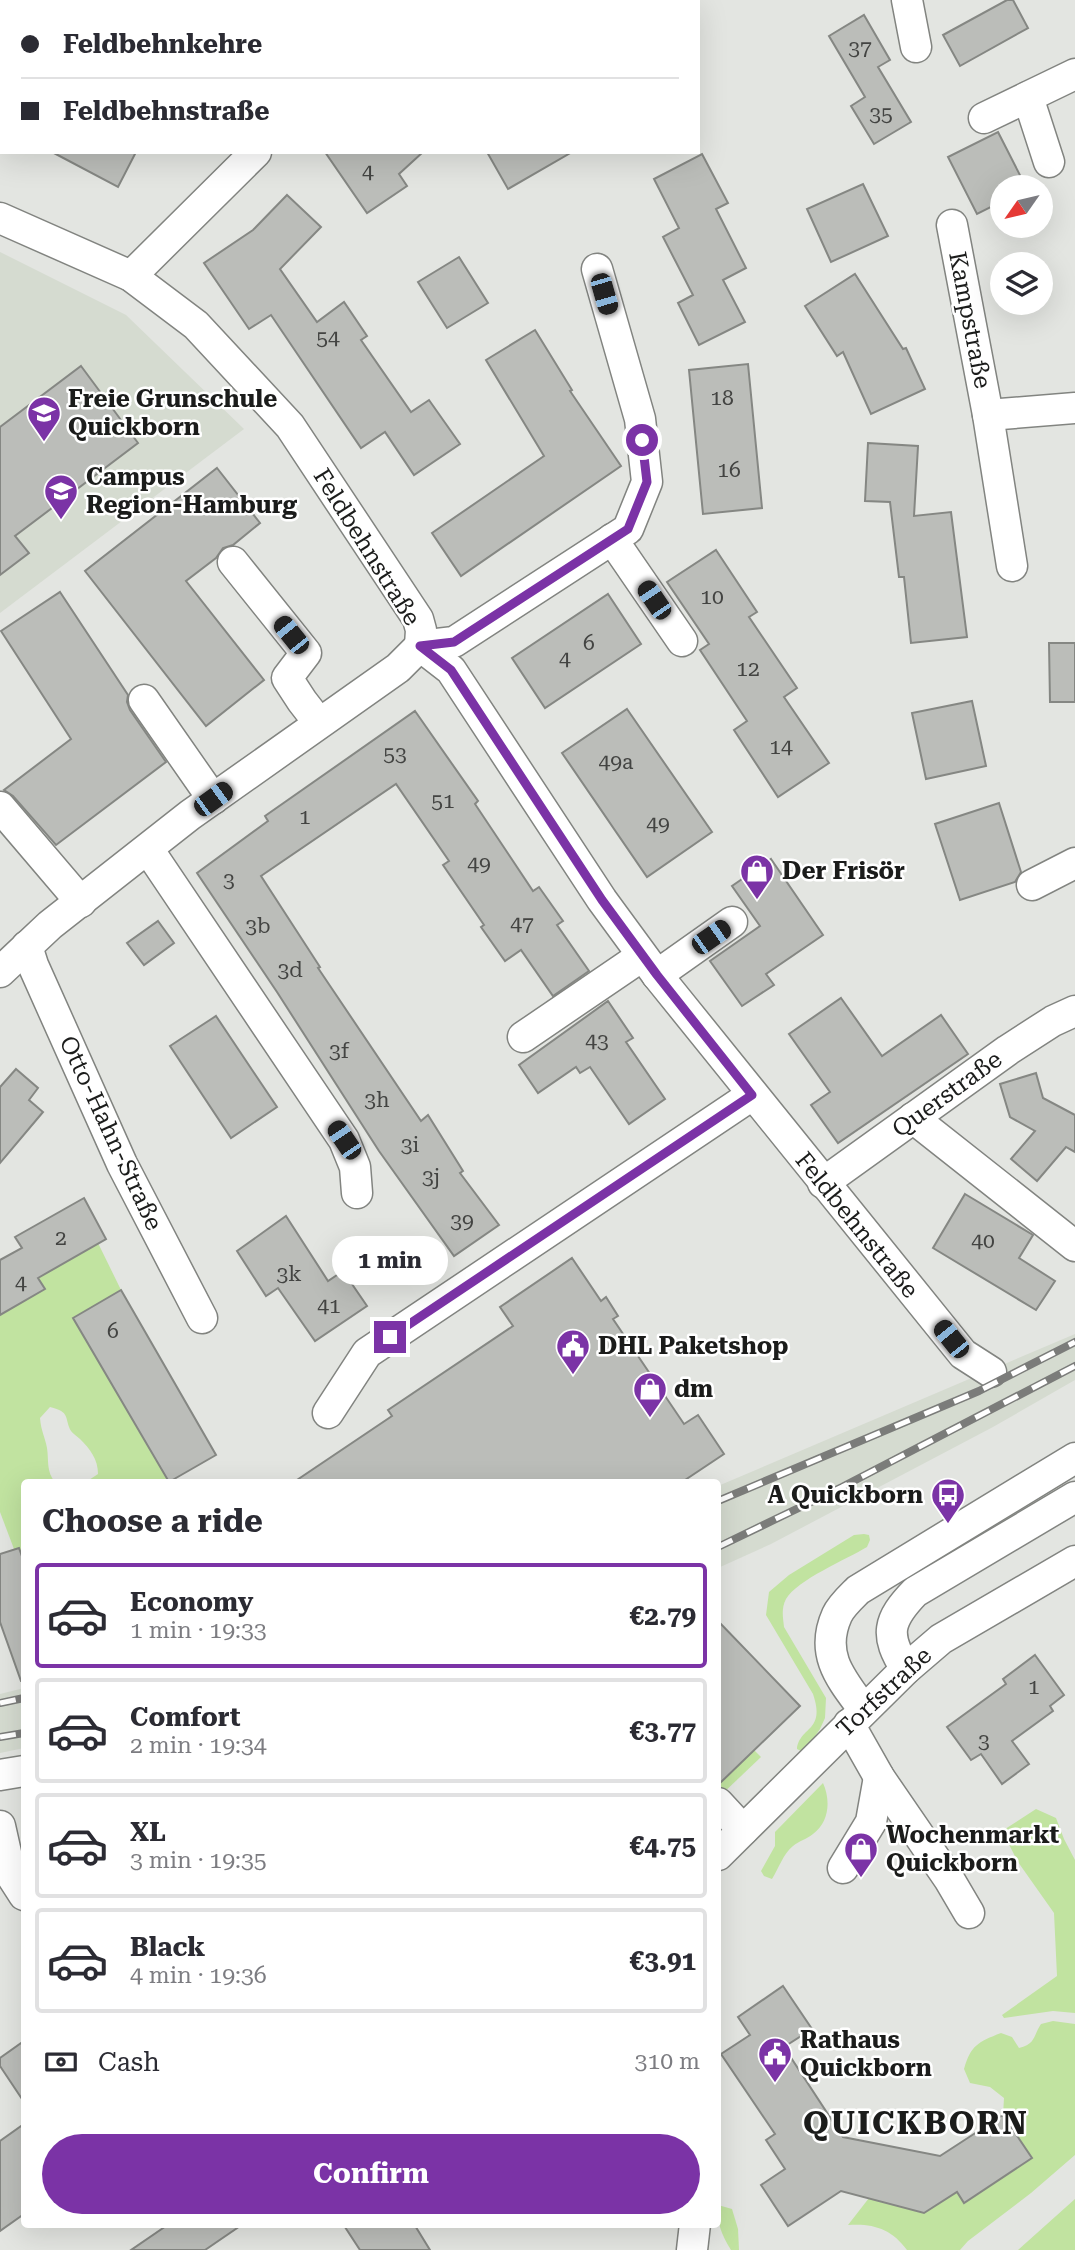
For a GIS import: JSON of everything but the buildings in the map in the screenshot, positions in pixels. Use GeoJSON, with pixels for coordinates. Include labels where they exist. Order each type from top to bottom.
{"type":"FeatureCollection","features":[{"type":"Feature","properties":{"kind":"street"},"geometry":{"type":"LineString","coordinates":[[907,0],[916,47]]}},
{"type":"Feature","properties":{"kind":"street"},"geometry":{"type":"LineString","coordinates":[[984,118],[1075,74]]}},
{"type":"Feature","properties":{"kind":"street"},"geometry":{"type":"LineString","coordinates":[[1028,97],[1049,162]]}},
{"type":"Feature","properties":{"kind":"street"},"geometry":{"type":"LineString","coordinates":[[131,276],[254,154]]}},
{"type":"Feature","properties":{"kind":"street","name":"Feldbehnstraße"},"geometry":{"type":"LineString","coordinates":[[0,218],[131,276],[196,325],[290,426],[418,619],[421,630],[420,646],[451,670],[602,900],[649,965],[963,1354],[991,1372]]}},
{"type":"Feature","properties":{"kind":"street","name":"Kampstraße"},"geometry":{"type":"LineString","coordinates":[[952,225],[988,415],[1012,566]]}},
{"type":"Feature","properties":{"kind":"street"},"geometry":{"type":"LineString","coordinates":[[0,972],[27,946],[148,849],[213,799],[398,668],[420,646],[454,642],[628,529],[647,482],[640,419],[597,269]]}},
{"type":"Feature","properties":{"kind":"street","name":"Kampstraße"},"geometry":{"type":"LineString","coordinates":[[988,415],[1075,408]]}},
{"type":"Feature","properties":{"kind":"street"},"geometry":{"type":"LineString","coordinates":[[612,539],[682,641]]}},
{"type":"Feature","properties":{"kind":"street"},"geometry":{"type":"LineString","coordinates":[[233,562],[306,653],[287,678],[319,723]]}},
{"type":"Feature","properties":{"kind":"street"},"geometry":{"type":"LineString","coordinates":[[144,700],[213,799]]}},
{"type":"Feature","properties":{"kind":"street"},"geometry":{"type":"LineString","coordinates":[[0,807],[81,902]]}},
{"type":"Feature","properties":{"kind":"street"},"geometry":{"type":"LineString","coordinates":[[148,849],[344,1140],[355,1167],[357,1193]]}},
{"type":"Feature","properties":{"kind":"street"},"geometry":{"type":"LineString","coordinates":[[1032,885],[1075,863]]}},
{"type":"Feature","properties":{"kind":"street"},"geometry":{"type":"LineString","coordinates":[[523,1037],[649,965],[732,922]]}},
{"type":"Feature","properties":{"kind":"street","name":"Otto-Hahn-Straße"},"geometry":{"type":"LineString","coordinates":[[27,946],[122,1164],[202,1318]]}},
{"type":"Feature","properties":{"kind":"street","name":"Querstraße"},"geometry":{"type":"LineString","coordinates":[[823,1182],[1008,1050],[1053,1021],[1075,1011]]}},
{"type":"Feature","properties":{"kind":"street"},"geometry":{"type":"LineString","coordinates":[[328,1413],[367,1353],[752,1095]]}},
{"type":"Feature","properties":{"kind":"street"},"geometry":{"type":"LineString","coordinates":[[913,1118],[1075,1246]]}},
{"type":"Feature","properties":{"kind":"street"},"geometry":{"type":"LineString","coordinates":[[968,1913],[949,1879],[879,1777],[831,1656],[832,1634],[837,1613],[858,1590],[1075,1458]]}},
{"type":"Feature","properties":{"kind":"street"},"geometry":{"type":"LineString","coordinates":[[906,1668],[892,1643],[891,1625],[901,1606],[915,1592],[1075,1497]]}},
{"type":"Feature","properties":{"kind":"street","name":"Torfstraße"},"geometry":{"type":"LineString","coordinates":[[721,1852],[906,1668],[941,1639],[1075,1561]]}},
{"type":"Feature","properties":{"kind":"street"},"geometry":{"type":"LineString","coordinates":[[0,1775],[21,1772]]}},
{"type":"Feature","properties":{"kind":"street"},"geometry":{"type":"LineString","coordinates":[[844,1868],[871,1822],[879,1777]]}},
{"type":"Feature","properties":{"kind":"street"},"geometry":{"type":"LineString","coordinates":[[721,1806],[743,1830]]}},
{"type":"Feature","properties":{"kind":"street"},"geometry":{"type":"LineString","coordinates":[[0,1826],[11,1875],[21,1890]]}},
{"type":"Feature","properties":{"kind":"street"},"geometry":{"type":"LineString","coordinates":[[692,2250],[695,2228]]}},
{"type":"Feature","properties":{"kind":"shaded area","name":"Campus Region-Hamburg"},"geometry":{"type":"Polygon","coordinates":[[[0,252],[126,315],[244,429],[0,613],[0,252]]]}},
{"type":"Feature","properties":{"kind":"shaded area"},"geometry":{"type":"Polygon","coordinates":[[[1075,1334],[1075,1380],[993,1427],[771,1544],[721,1567],[721,1485],[1075,1334]]]}},
{"type":"Feature","properties":{"kind":"shaded area"},"geometry":{"type":"Polygon","coordinates":[[[21,1689],[21,1749],[0,1753],[0,1694],[21,1689]]]}},
{"type":"Feature","properties":{"kind":"green space"},"geometry":{"type":"Polygon","coordinates":[[[98,1243],[121,1290],[74,1318],[167,1479],[90,1479],[98,1474],[95,1459],[71,1431],[64,1413],[50,1407],[40,1418],[53,1479],[21,1479],[21,1554],[19,1548],[14,1549],[0,1512],[0,1315],[44,1289],[38,1278],[98,1243]]]}},
{"type":"Feature","properties":{"kind":"green space"},"geometry":{"type":"Polygon","coordinates":[[[854,1535],[869,1535],[867,1547],[811,1577],[784,1602],[784,1627],[826,1698],[825,1718],[820,1729],[810,1744],[801,1751],[797,1749],[799,1742],[814,1722],[816,1706],[813,1694],[766,1615],[769,1592],[789,1575],[854,1535]]]}},
{"type":"Feature","properties":{"kind":"green space"},"geometry":{"type":"Polygon","coordinates":[[[754,1750],[761,1757],[721,1795],[721,1782],[754,1750]]]}},
{"type":"Feature","properties":{"kind":"green space"},"geometry":{"type":"Polygon","coordinates":[[[823,1783],[828,1804],[822,1824],[813,1834],[790,1849],[772,1879],[764,1876],[761,1871],[775,1846],[775,1832],[823,1783]]]}},
{"type":"Feature","properties":{"kind":"green space"},"geometry":{"type":"Polygon","coordinates":[[[1036,1809],[1056,1818],[1075,1860],[1075,2013],[1053,2011],[1004,2018],[1002,2015],[1057,1976],[1054,1913],[1018,1862],[1002,1831],[1036,1809]]]}},
{"type":"Feature","properties":{"kind":"green space"},"geometry":{"type":"Polygon","coordinates":[[[1053,2021],[1075,2024],[1075,2155],[960,2250],[907,2250],[895,2237],[874,2226],[848,2225],[869,2198],[924,2213],[957,2192],[964,2202],[1031,2157],[1003,2115],[1004,2098],[990,2087],[970,2083],[964,2069],[976,2045],[987,2039],[1001,2033],[1012,2037],[1019,2048],[1031,2042],[1041,2024],[1053,2021]]]}},
{"type":"Feature","properties":{"kind":"green space"},"geometry":{"type":"Polygon","coordinates":[[[1075,2199],[1075,2250],[1018,2250],[1075,2199]]]}},
{"type":"Feature","properties":{"kind":"green space"},"geometry":{"type":"Polygon","coordinates":[[[721,2206],[732,2209],[738,2229],[739,2250],[731,2250],[721,2228],[721,2206]]]}},
{"type":"Feature","properties":{"kind":"railway"},"geometry":{"type":"LineString","coordinates":[[721,1500],[979,1391],[1075,1342]]}},
{"type":"Feature","properties":{"kind":"railway"},"geometry":{"type":"LineString","coordinates":[[721,1546],[842,1487],[1075,1366]]}},
{"type":"Feature","properties":{"kind":"railway"},"geometry":{"type":"LineString","coordinates":[[0,1703],[21,1699]]}},
{"type":"Feature","properties":{"kind":"railway"},"geometry":{"type":"LineString","coordinates":[[0,1737],[21,1734]]}},
{"type":"Feature","properties":{"kind":"place","name":"Freie Grunschule Quickborn"},"geometry":{"type":"Point","coordinates":[44,443]}},
{"type":"Feature","properties":{"kind":"place","name":"Campus Region-Hamburg"},"geometry":{"type":"Point","coordinates":[61,521]}},
{"type":"Feature","properties":{"kind":"place","name":"Der Frisör"},"geometry":{"type":"Point","coordinates":[757,901]}},
{"type":"Feature","properties":{"kind":"place","name":"DHL Paketshop"},"geometry":{"type":"Point","coordinates":[573,1376]}},
{"type":"Feature","properties":{"kind":"place","name":"dm"},"geometry":{"type":"Point","coordinates":[650,1419]}},
{"type":"Feature","properties":{"kind":"place","name":"A Quickborn"},"geometry":{"type":"Point","coordinates":[948,1525]}},
{"type":"Feature","properties":{"kind":"place","name":"Wochenmarkt Quickborn"},"geometry":{"type":"Point","coordinates":[861,1879]}},
{"type":"Feature","properties":{"kind":"place","name":"Rathaus Quickborn"},"geometry":{"type":"Point","coordinates":[775,2084]}},
{"type":"Feature","properties":{"kind":"district","name":"QUICKBORN"},"geometry":{"type":"Point","coordinates":[916,2123]}},
{"type":"Feature","properties":{"kind":"route"},"geometry":{"type":"LineString","coordinates":[[390,1337],[752,1095],[657,975],[602,900],[451,670],[420,646],[454,642],[628,529],[647,482],[642,440]]}}]}
